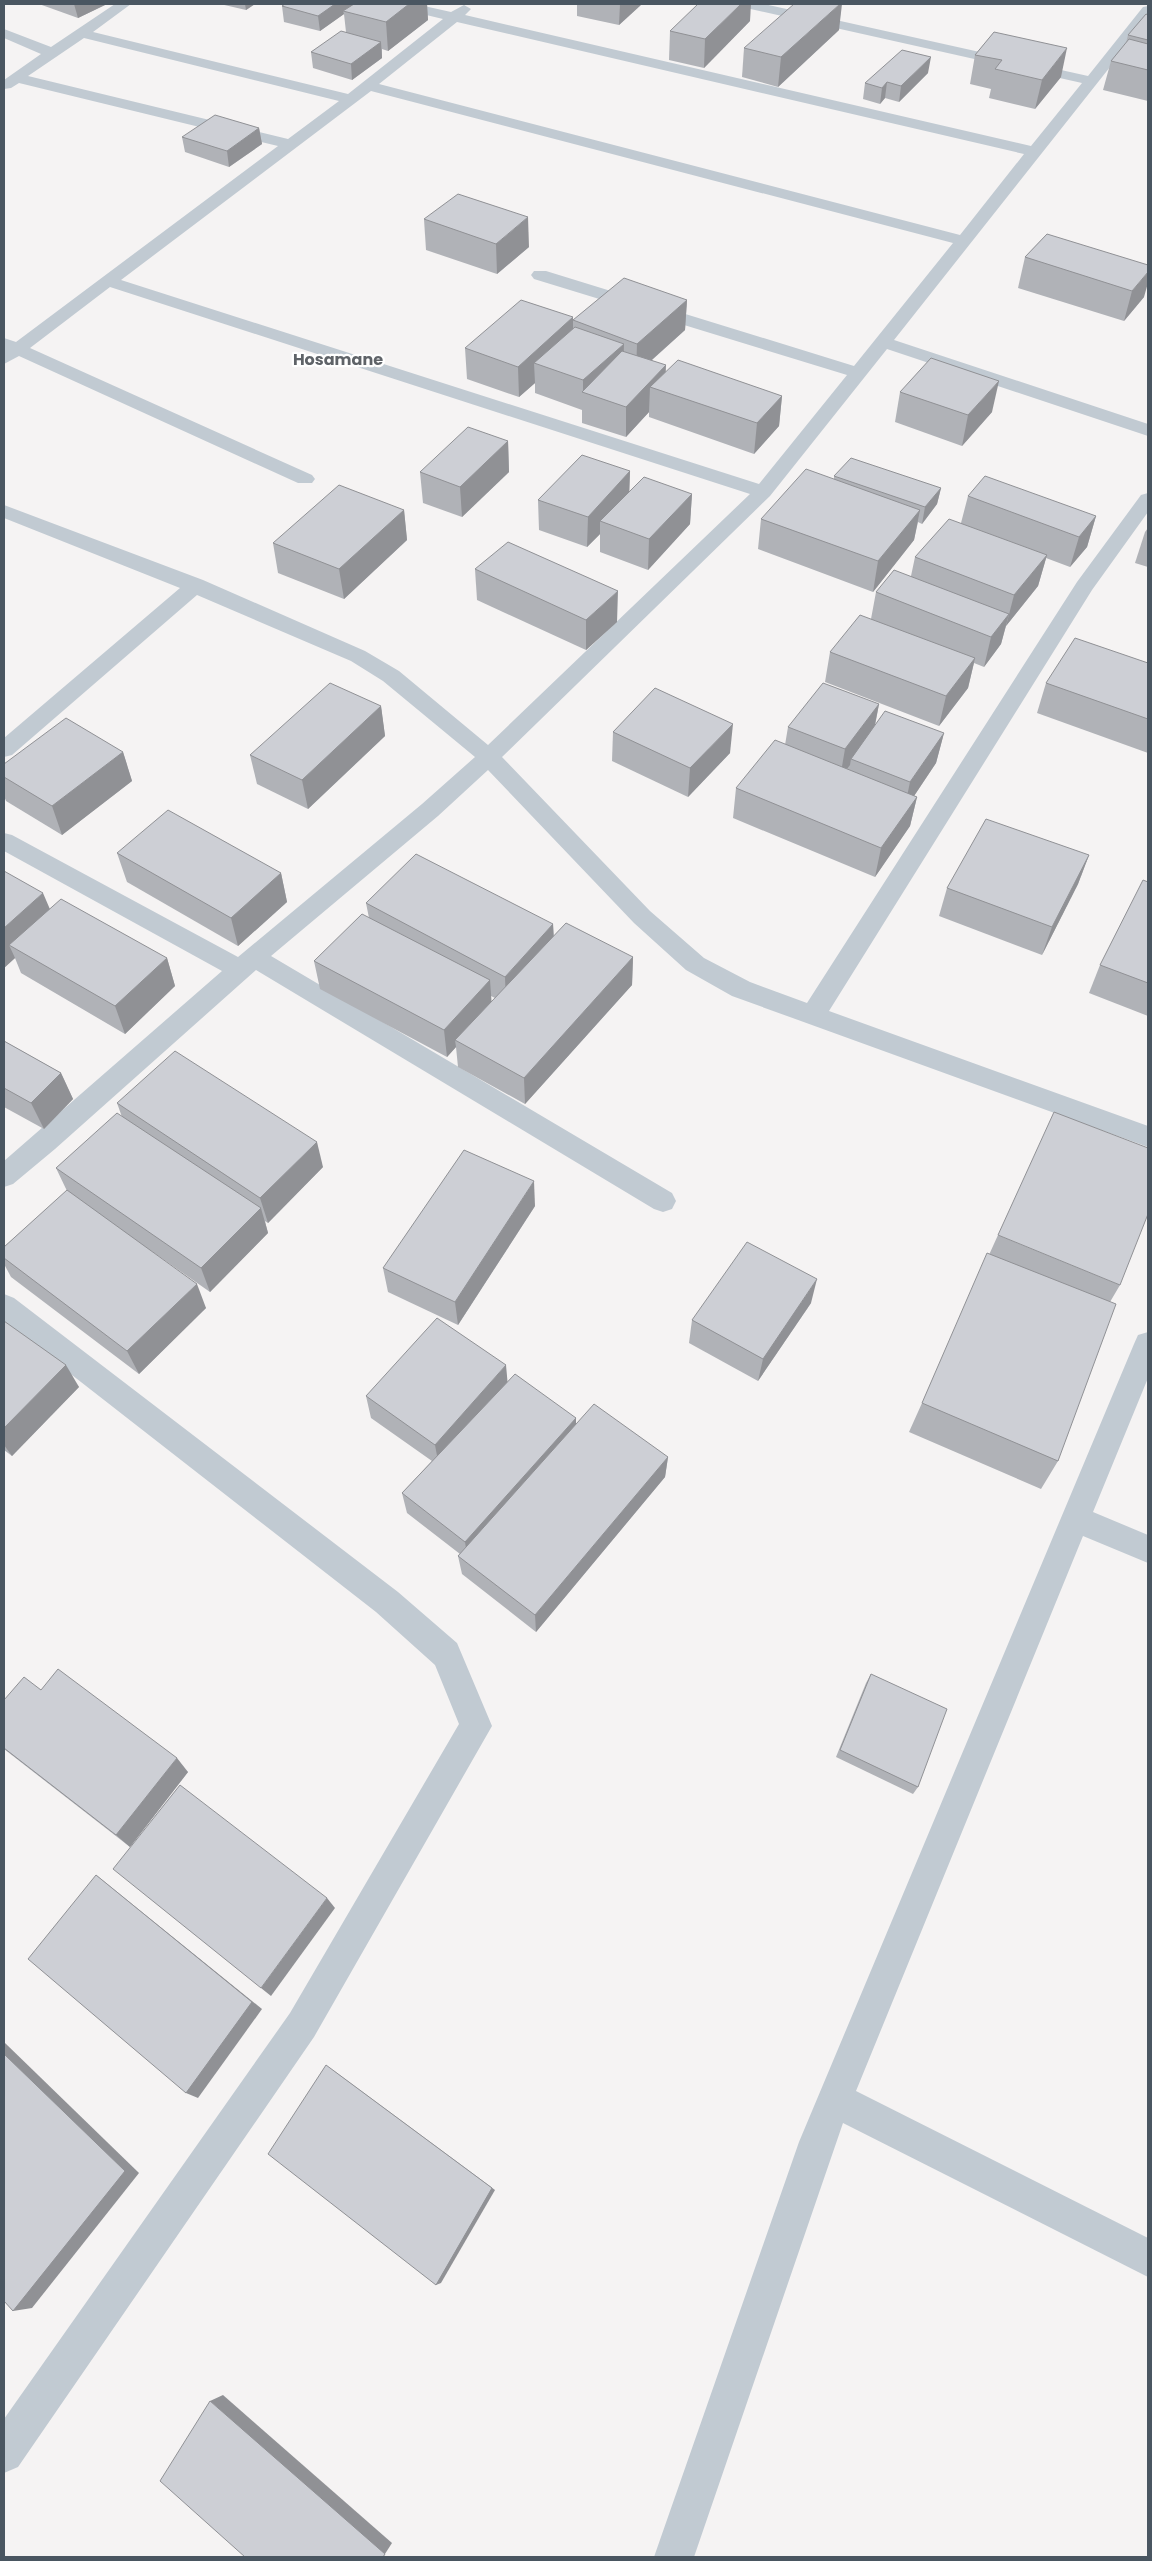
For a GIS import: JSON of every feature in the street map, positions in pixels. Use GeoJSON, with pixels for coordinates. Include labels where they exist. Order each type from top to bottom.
{"type":"FeatureCollection","features":[{"type":"Feature","properties":{"kind":"street"},"geometry":{"type":"LineString","coordinates":[[10,82],[124,4]]}},
{"type":"Feature","properties":{"kind":"street"},"geometry":{"type":"LineString","coordinates":[[398,4],[1035,152]]}},
{"type":"Feature","properties":{"kind":"street"},"geometry":{"type":"LineString","coordinates":[[8,350],[108,281],[368,86],[471,4]]}},
{"type":"Feature","properties":{"kind":"street"},"geometry":{"type":"LineString","coordinates":[[746,4],[1092,81]]}},
{"type":"Feature","properties":{"kind":"street"},"geometry":{"type":"LineString","coordinates":[[4,1176],[46,1142],[247,964],[430,810],[489,757],[763,492],[1148,10]]}},
{"type":"Feature","properties":{"kind":"street"},"geometry":{"type":"LineString","coordinates":[[4,33],[52,53]]}},
{"type":"Feature","properties":{"kind":"street"},"geometry":{"type":"LineString","coordinates":[[81,33],[350,99]]}},
{"type":"Feature","properties":{"kind":"street"},"geometry":{"type":"LineString","coordinates":[[10,82],[291,144]]}},
{"type":"Feature","properties":{"kind":"street"},"geometry":{"type":"LineString","coordinates":[[368,86],[963,241]]}},
{"type":"Feature","properties":{"kind":"street"},"geometry":{"type":"LineString","coordinates":[[540,275],[858,373]]}},
{"type":"Feature","properties":{"kind":"street"},"geometry":{"type":"LineString","coordinates":[[108,281],[763,492]]}},
{"type":"Feature","properties":{"kind":"street"},"geometry":{"type":"LineString","coordinates":[[883,342],[1148,430]]}},
{"type":"Feature","properties":{"kind":"street"},"geometry":{"type":"LineString","coordinates":[[8,350],[305,480]]}},
{"type":"Feature","properties":{"kind":"street"},"geometry":{"type":"LineString","coordinates":[[813,1015],[1084,587],[1148,499]]}},
{"type":"Feature","properties":{"kind":"street"},"geometry":{"type":"LineString","coordinates":[[4,511],[196,586],[358,656],[391,676],[489,757],[642,917],[695,964],[740,989],[1148,1137]]}},
{"type":"Feature","properties":{"kind":"street"},"geometry":{"type":"LineString","coordinates":[[4,750],[196,586]]}},
{"type":"Feature","properties":{"kind":"street"},"geometry":{"type":"LineString","coordinates":[[4,841],[247,964],[663,1201]]}},
{"type":"Feature","properties":{"kind":"street"},"geometry":{"type":"LineString","coordinates":[[4,1306],[387,1602],[446,1654],[476,1726],[302,2025],[4,2453]]}},
{"type":"Feature","properties":{"kind":"street"},"geometry":{"type":"LineString","coordinates":[[674,2557],[817,2142],[1148,1344]]}},
{"type":"Feature","properties":{"kind":"street"},"geometry":{"type":"LineString","coordinates":[[1076,1519],[1148,1549]]}},
{"type":"Feature","properties":{"kind":"street"},"geometry":{"type":"LineString","coordinates":[[835,2100],[1148,2258]]}},
{"type":"Feature","properties":{"kind":"building"},"geometry":{"type":"Polygon","coordinates":[[[285,4],[335,4],[318,16],[282,6],[285,4]]]}},
{"type":"Feature","properties":{"kind":"building"},"geometry":{"type":"Polygon","coordinates":[[[354,4],[409,4],[386,22],[343,11],[354,4]]]}},
{"type":"Feature","properties":{"kind":"building"},"geometry":{"type":"Polygon","coordinates":[[[698,4],[741,4],[705,39],[670,31],[698,4]]]}},
{"type":"Feature","properties":{"kind":"building"},"geometry":{"type":"Polygon","coordinates":[[[794,4],[840,4],[781,57],[744,48],[794,4]]]}},
{"type":"Feature","properties":{"kind":"building"},"geometry":{"type":"Polygon","coordinates":[[[1146,14],[1148,15],[1148,40],[1128,35],[1146,14]]]}},
{"type":"Feature","properties":{"kind":"building"},"geometry":{"type":"Polygon","coordinates":[[[341,31],[381,42],[351,64],[311,52],[341,31]]]}},
{"type":"Feature","properties":{"kind":"building"},"geometry":{"type":"Polygon","coordinates":[[[994,32],[1067,48],[1042,80],[995,69],[1002,60],[975,55],[994,32]]]}},
{"type":"Feature","properties":{"kind":"building"},"geometry":{"type":"Polygon","coordinates":[[[1129,39],[1148,44],[1148,70],[1111,61],[1129,39]]]}},
{"type":"Feature","properties":{"kind":"building"},"geometry":{"type":"Polygon","coordinates":[[[902,50],[931,57],[901,86],[887,82],[882,88],[865,83],[902,50]]]}},
{"type":"Feature","properties":{"kind":"building"},"geometry":{"type":"Polygon","coordinates":[[[215,115],[259,128],[227,151],[182,137],[215,115]]]}},
{"type":"Feature","properties":{"kind":"building"},"geometry":{"type":"Polygon","coordinates":[[[458,194],[528,217],[496,244],[424,219],[458,194]]]}},
{"type":"Feature","properties":{"kind":"building"},"geometry":{"type":"Polygon","coordinates":[[[1047,234],[1148,265],[1148,272],[1132,291],[1025,257],[1047,234]]]}},
{"type":"Feature","properties":{"kind":"building"},"geometry":{"type":"Polygon","coordinates":[[[624,278],[687,300],[637,344],[573,320],[624,278]]]}},
{"type":"Feature","properties":{"kind":"building"},"geometry":{"type":"Polygon","coordinates":[[[521,300],[573,317],[518,367],[465,348],[521,300]]]}},
{"type":"Feature","properties":{"kind":"building"},"geometry":{"type":"Polygon","coordinates":[[[575,327],[624,344],[583,380],[534,363],[575,327]]]}},
{"type":"Feature","properties":{"kind":"building"},"geometry":{"type":"Polygon","coordinates":[[[622,351],[666,365],[626,407],[582,392],[622,351]]]}},
{"type":"Feature","properties":{"kind":"building"},"geometry":{"type":"Polygon","coordinates":[[[931,358],[999,381],[968,415],[900,392],[931,358]]]}},
{"type":"Feature","properties":{"kind":"building"},"geometry":{"type":"Polygon","coordinates":[[[678,360],[782,396],[757,423],[650,387],[678,360]]]}},
{"type":"Feature","properties":{"kind":"building"},"geometry":{"type":"Polygon","coordinates":[[[468,427],[508,441],[460,487],[420,472],[468,427]]]}},
{"type":"Feature","properties":{"kind":"building"},"geometry":{"type":"Polygon","coordinates":[[[582,455],[630,471],[588,517],[538,500],[582,455]]]}},
{"type":"Feature","properties":{"kind":"building"},"geometry":{"type":"Polygon","coordinates":[[[851,458],[941,488],[925,507],[834,476],[851,458]]]}},
{"type":"Feature","properties":{"kind":"building"},"geometry":{"type":"Polygon","coordinates":[[[806,469],[920,510],[878,561],[761,519],[806,469]]]}},
{"type":"Feature","properties":{"kind":"building"},"geometry":{"type":"Polygon","coordinates":[[[985,476],[1096,516],[1079,537],[968,496],[985,476]]]}},
{"type":"Feature","properties":{"kind":"building"},"geometry":{"type":"Polygon","coordinates":[[[644,477],[692,494],[649,539],[600,521],[644,477]]]}},
{"type":"Feature","properties":{"kind":"building"},"geometry":{"type":"Polygon","coordinates":[[[339,485],[404,510],[339,569],[273,543],[339,485]]]}},
{"type":"Feature","properties":{"kind":"building"},"geometry":{"type":"Polygon","coordinates":[[[949,519],[1047,555],[1014,595],[915,557],[949,519]]]}},
{"type":"Feature","properties":{"kind":"building"},"geometry":{"type":"Polygon","coordinates":[[[508,542],[618,591],[586,620],[475,569],[508,542]]]}},
{"type":"Feature","properties":{"kind":"building"},"geometry":{"type":"Polygon","coordinates":[[[894,570],[1009,614],[991,637],[876,592],[894,570]]]}},
{"type":"Feature","properties":{"kind":"building"},"geometry":{"type":"Polygon","coordinates":[[[860,615],[975,658],[946,696],[830,652],[860,615]]]}},
{"type":"Feature","properties":{"kind":"building"},"geometry":{"type":"Polygon","coordinates":[[[1075,638],[1148,663],[1148,719],[1046,683],[1075,638]]]}},
{"type":"Feature","properties":{"kind":"building"},"geometry":{"type":"Polygon","coordinates":[[[330,683],[381,706],[302,780],[250,755],[330,683]]]}},
{"type":"Feature","properties":{"kind":"building"},"geometry":{"type":"Polygon","coordinates":[[[823,683],[879,704],[845,749],[788,727],[823,683]]]}},
{"type":"Feature","properties":{"kind":"building"},"geometry":{"type":"Polygon","coordinates":[[[655,688],[733,724],[690,768],[613,732],[655,688]]]}},
{"type":"Feature","properties":{"kind":"building"},"geometry":{"type":"Polygon","coordinates":[[[885,711],[944,733],[910,782],[851,759],[885,711]]]}},
{"type":"Feature","properties":{"kind":"building"},"geometry":{"type":"Polygon","coordinates":[[[66,718],[123,752],[52,806],[4,777],[4,764],[66,718]]]}},
{"type":"Feature","properties":{"kind":"building"},"geometry":{"type":"Polygon","coordinates":[[[775,740],[917,797],[881,848],[736,788],[775,740]]]}},
{"type":"Feature","properties":{"kind":"building"},"geometry":{"type":"Polygon","coordinates":[[[168,810],[281,873],[231,918],[117,853],[168,810]]]}},
{"type":"Feature","properties":{"kind":"building"},"geometry":{"type":"Polygon","coordinates":[[[986,819],[1089,855],[1052,927],[947,888],[986,819]]]}},
{"type":"Feature","properties":{"kind":"building"},"geometry":{"type":"Polygon","coordinates":[[[416,854],[553,924],[505,977],[366,903],[416,854]]]}},
{"type":"Feature","properties":{"kind":"building"},"geometry":{"type":"Polygon","coordinates":[[[4,871],[43,893],[4,928],[4,871]]]}},
{"type":"Feature","properties":{"kind":"building"},"geometry":{"type":"Polygon","coordinates":[[[1143,880],[1148,882],[1148,983],[1100,965],[1143,880]]]}},
{"type":"Feature","properties":{"kind":"building"},"geometry":{"type":"Polygon","coordinates":[[[61,899],[167,958],[115,1006],[9,945],[61,899]]]}},
{"type":"Feature","properties":{"kind":"building"},"geometry":{"type":"Polygon","coordinates":[[[362,914],[490,980],[444,1030],[314,961],[362,914]]]}},
{"type":"Feature","properties":{"kind":"building"},"geometry":{"type":"Polygon","coordinates":[[[566,923],[633,957],[524,1078],[455,1040],[566,923]]]}},
{"type":"Feature","properties":{"kind":"building"},"geometry":{"type":"Polygon","coordinates":[[[4,1041],[61,1073],[31,1103],[4,1088],[4,1041]]]}},
{"type":"Feature","properties":{"kind":"building"},"geometry":{"type":"Polygon","coordinates":[[[175,1051],[317,1142],[260,1198],[117,1103],[175,1051]]]}},
{"type":"Feature","properties":{"kind":"building"},"geometry":{"type":"Polygon","coordinates":[[[1054,1112],[1148,1148],[1148,1214],[1120,1285],[998,1235],[1054,1112]]]}},
{"type":"Feature","properties":{"kind":"building"},"geometry":{"type":"Polygon","coordinates":[[[117,1113],[261,1208],[201,1268],[56,1168],[117,1113]]]}},
{"type":"Feature","properties":{"kind":"building"},"geometry":{"type":"Polygon","coordinates":[[[464,1150],[534,1181],[455,1302],[383,1268],[464,1150]]]}},
{"type":"Feature","properties":{"kind":"building"},"geometry":{"type":"Polygon","coordinates":[[[67,1190],[197,1284],[127,1351],[4,1258],[4,1247],[67,1190]]]}},
{"type":"Feature","properties":{"kind":"building"},"geometry":{"type":"Polygon","coordinates":[[[747,1242],[817,1279],[763,1359],[692,1320],[747,1242]]]}},
{"type":"Feature","properties":{"kind":"building"},"geometry":{"type":"Polygon","coordinates":[[[987,1253],[1116,1304],[1058,1461],[922,1403],[987,1253]]]}},
{"type":"Feature","properties":{"kind":"building"},"geometry":{"type":"Polygon","coordinates":[[[437,1318],[506,1365],[435,1445],[366,1396],[437,1318]]]}},
{"type":"Feature","properties":{"kind":"building"},"geometry":{"type":"Polygon","coordinates":[[[4,1321],[66,1365],[4,1428],[4,1321]]]}},
{"type":"Feature","properties":{"kind":"building"},"geometry":{"type":"Polygon","coordinates":[[[515,1374],[576,1418],[465,1542],[402,1493],[515,1374]]]}},
{"type":"Feature","properties":{"kind":"building"},"geometry":{"type":"Polygon","coordinates":[[[594,1404],[668,1457],[535,1615],[458,1556],[594,1404]]]}},
{"type":"Feature","properties":{"kind":"building"},"geometry":{"type":"Polygon","coordinates":[[[58,1669],[177,1758],[116,1835],[4,1748],[4,1700],[24,1677],[41,1690],[58,1669]]]}},
{"type":"Feature","properties":{"kind":"building"},"geometry":{"type":"Polygon","coordinates":[[[871,1674],[947,1709],[918,1787],[840,1750],[871,1674]]]}},
{"type":"Feature","properties":{"kind":"building"},"geometry":{"type":"Polygon","coordinates":[[[180,1785],[327,1898],[261,1988],[113,1869],[180,1785]]]}},
{"type":"Feature","properties":{"kind":"building"},"geometry":{"type":"Polygon","coordinates":[[[96,1875],[252,2002],[186,2093],[28,1959],[96,1875]]]}},
{"type":"Feature","properties":{"kind":"building"},"geometry":{"type":"Polygon","coordinates":[[[4,2054],[125,2171],[13,2311],[4,2301],[4,2054]]]}},
{"type":"Feature","properties":{"kind":"building"},"geometry":{"type":"Polygon","coordinates":[[[326,2065],[492,2188],[436,2285],[268,2154],[326,2065]]]}},
{"type":"Feature","properties":{"kind":"building"},"geometry":{"type":"Polygon","coordinates":[[[210,2401],[385,2554],[383,2557],[245,2557],[160,2481],[210,2401]]]}},
{"type":"Feature","properties":{"kind":"district","name":"Hosamane"},"geometry":{"type":"Point","coordinates":[338,359]}}]}
